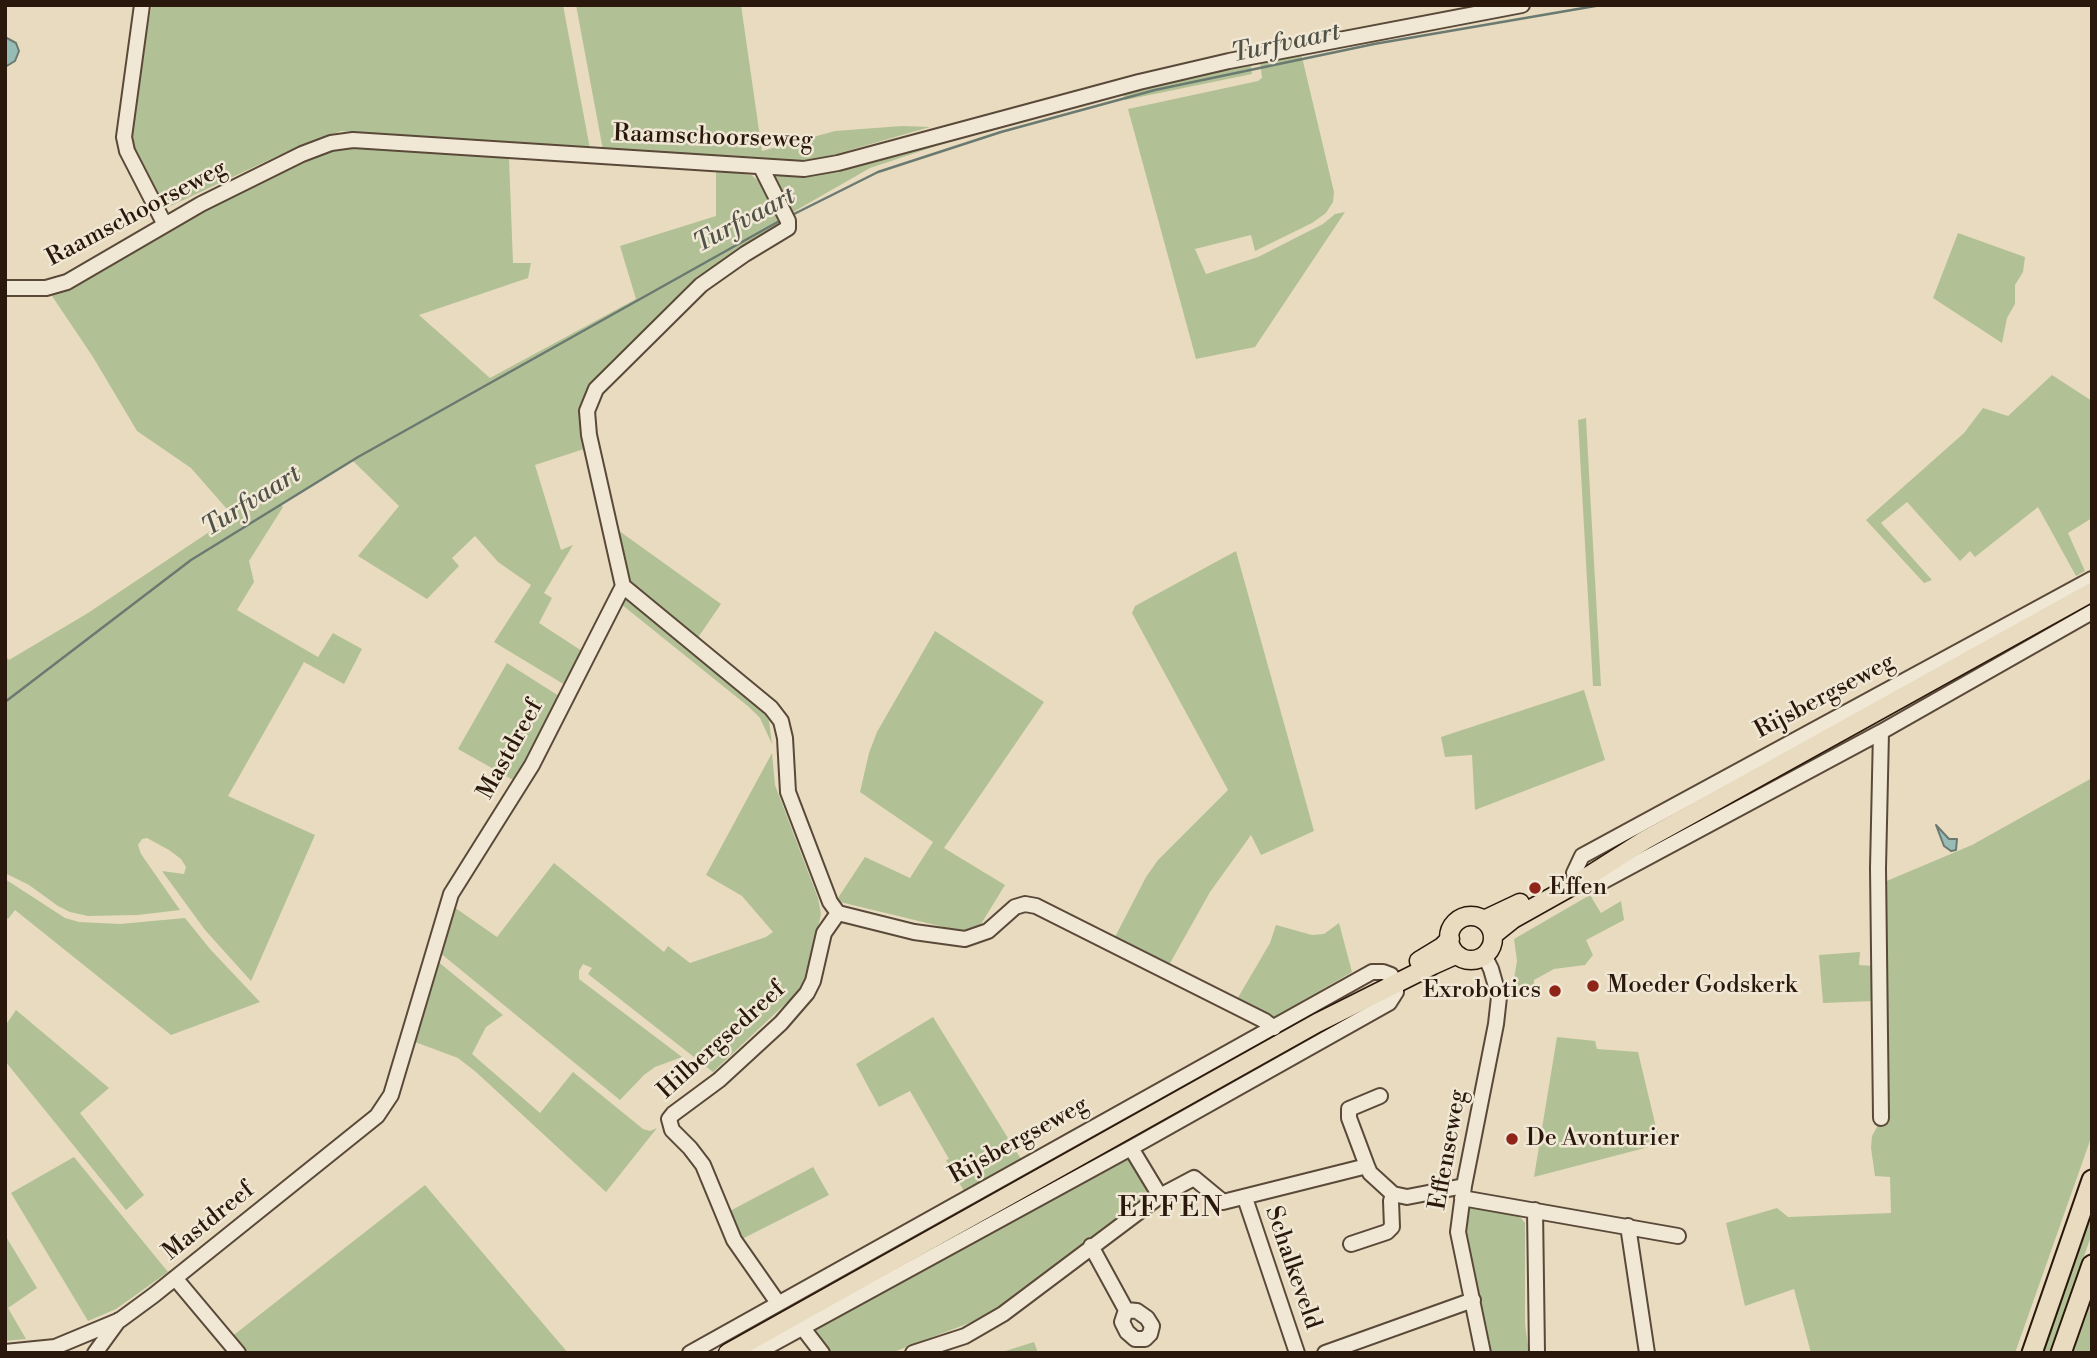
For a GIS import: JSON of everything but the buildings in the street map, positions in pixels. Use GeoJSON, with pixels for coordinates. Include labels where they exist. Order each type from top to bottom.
{"type":"FeatureCollection","features":[{"type":"Feature","properties":{"kind":"highway"},"geometry":{"type":"LineString","coordinates":[[2032,1353],[2092,1180]]}},
{"type":"Feature","properties":{"kind":"highway"},"geometry":{"type":"LineString","coordinates":[[2061,1353],[2092,1265]]}},
{"type":"Feature","properties":{"kind":"main road","name":"Rijsbergseweg"},"geometry":{"type":"LineString","coordinates":[[1488,927],[1513,919],[1583,880],[1645,840],[2092,592]]}},
{"type":"Feature","properties":{"kind":"main road"},"geometry":{"type":"LineString","coordinates":[[1467,915],[1488,927],[1493,943],[1485,957],[1467,960],[1459,956],[1450,944],[1453,926],[1467,915]]}},
{"type":"Feature","properties":{"kind":"main road","name":"Rijsbergseweg"},"geometry":{"type":"LineString","coordinates":[[728,1353],[1394,980],[1450,939]]}},
{"type":"Feature","properties":{"kind":"main road","name":"Rijsbergseweg"},"geometry":{"type":"LineString","coordinates":[[1394,980],[1459,956]]}},
{"type":"Feature","properties":{"kind":"street"},"geometry":{"type":"LineString","coordinates":[[142,5],[124,137],[127,151],[164,223]]}},
{"type":"Feature","properties":{"kind":"street","name":"Raamschoorseweg"},"geometry":{"type":"LineString","coordinates":[[5,288],[46,288],[67,282],[164,223],[302,154],[331,143],[353,140],[804,169],[838,163],[1216,64],[1521,5]]}},
{"type":"Feature","properties":{"kind":"street"},"geometry":{"type":"LineString","coordinates":[[761,167],[786,218],[788,228],[701,285],[596,389],[587,411],[589,435],[623,586],[771,708],[781,721],[785,738],[788,792],[830,902],[838,913],[914,932],[965,939],[988,931],[1015,907],[1025,904],[1036,906],[1265,1021],[1274,1028]]}},
{"type":"Feature","properties":{"kind":"street","name":"Rijsbergseweg"},"geometry":{"type":"LineString","coordinates":[[2092,579],[1582,856],[1583,880],[1881,732],[2092,612]]}},
{"type":"Feature","properties":{"kind":"street","name":"Mastdreef"},"geometry":{"type":"LineString","coordinates":[[5,1352],[55,1347],[120,1320],[377,1116],[391,1095],[451,894],[532,765],[623,586]]}},
{"type":"Feature","properties":{"kind":"street"},"geometry":{"type":"LineString","coordinates":[[1881,732],[1878,868],[1881,1118]]}},
{"type":"Feature","properties":{"kind":"street","name":"Hilbergsedreef"},"geometry":{"type":"LineString","coordinates":[[778,1303],[734,1240],[704,1165],[672,1130],[669,1119],[719,1080],[781,1023],[807,993],[813,981],[824,933],[838,913]]}},
{"type":"Feature","properties":{"kind":"street","name":"Effenseweg"},"geometry":{"type":"LineString","coordinates":[[1483,1353],[1458,1232],[1499,997],[1485,957]]}},
{"type":"Feature","properties":{"kind":"street","name":"Rijsbergseweg"},"geometry":{"type":"LineString","coordinates":[[690,1353],[1373,972],[1382,972],[1394,980]]}},
{"type":"Feature","properties":{"kind":"street"},"geometry":{"type":"LineString","coordinates":[[756,1353],[1389,1003],[1396,992],[1394,980]]}},
{"type":"Feature","properties":{"kind":"street"},"geometry":{"type":"LineString","coordinates":[[1380,1096],[1349,1109],[1349,1118],[1370,1172],[1393,1194],[1406,1197],[1463,1192],[1535,1210],[1678,1236]]}},
{"type":"Feature","properties":{"kind":"street"},"geometry":{"type":"LineString","coordinates":[[1131,1147],[1160,1196]]}},
{"type":"Feature","properties":{"kind":"street"},"geometry":{"type":"LineString","coordinates":[[913,1353],[965,1336],[1003,1314],[1160,1196],[1194,1178],[1223,1202],[1367,1166]]}},
{"type":"Feature","properties":{"kind":"street"},"geometry":{"type":"LineString","coordinates":[[1351,1244],[1387,1232],[1392,1227],[1393,1194]]}},
{"type":"Feature","properties":{"kind":"street","name":"Schalkeveld"},"geometry":{"type":"LineString","coordinates":[[1245,1198],[1297,1353]]}},
{"type":"Feature","properties":{"kind":"street"},"geometry":{"type":"LineString","coordinates":[[1535,1210],[1537,1353]]}},
{"type":"Feature","properties":{"kind":"street"},"geometry":{"type":"LineString","coordinates":[[1628,1226],[1647,1353]]}},
{"type":"Feature","properties":{"kind":"street"},"geometry":{"type":"LineString","coordinates":[[1091,1246],[1126,1310]]}},
{"type":"Feature","properties":{"kind":"street"},"geometry":{"type":"LineString","coordinates":[[175,1278],[238,1353]]}},
{"type":"Feature","properties":{"kind":"street"},"geometry":{"type":"LineString","coordinates":[[1325,1353],[1473,1300]]}},
{"type":"Feature","properties":{"kind":"street","name":"Mastdreef"},"geometry":{"type":"LineString","coordinates":[[96,1353],[120,1320]]}},
{"type":"Feature","properties":{"kind":"street"},"geometry":{"type":"LineString","coordinates":[[802,1327],[822,1353]]}},
{"type":"Feature","properties":{"kind":"green space"},"geometry":{"type":"Polygon","coordinates":[[[152,5],[563,5],[590,149],[341,131],[286,152],[162,210],[133,153],[126,130],[152,5]]]}},
{"type":"Feature","properties":{"kind":"green space"},"geometry":{"type":"Polygon","coordinates":[[[576,5],[741,5],[762,151],[835,131],[902,126],[930,127],[812,161],[603,150],[576,5]]]}},
{"type":"Feature","properties":{"kind":"green space"},"geometry":{"type":"Polygon","coordinates":[[[1249,53],[1252,74],[1125,100],[1122,91],[984,130],[870,168],[788,215],[770,173],[1249,53]]]}},
{"type":"Feature","properties":{"kind":"green space"},"geometry":{"type":"Polygon","coordinates":[[[1301,53],[1334,192],[1333,202],[1326,213],[1312,223],[1255,251],[1251,235],[1195,249],[1206,274],[1258,257],[1323,224],[1335,214],[1345,212],[1255,347],[1196,359],[1128,109],[1258,81],[1262,78],[1260,61],[1301,53]]]}},
{"type":"Feature","properties":{"kind":"green space"},"geometry":{"type":"Polygon","coordinates":[[[349,147],[509,158],[513,263],[531,263],[528,278],[419,315],[490,378],[636,299],[620,246],[716,216],[716,171],[751,175],[760,182],[781,225],[700,276],[670,303],[594,383],[587,448],[535,465],[561,550],[573,545],[544,593],[552,598],[539,623],[582,651],[565,685],[494,642],[531,585],[498,562],[475,536],[452,558],[459,566],[427,599],[358,556],[399,506],[353,461],[280,504],[283,507],[249,561],[254,582],[237,610],[318,657],[333,633],[362,649],[344,684],[304,662],[228,796],[315,835],[251,981],[205,930],[162,871],[184,874],[186,867],[181,859],[147,838],[142,839],[138,845],[141,854],[180,910],[138,915],[88,916],[58,906],[29,885],[5,873],[5,656],[9,660],[88,613],[233,516],[191,468],[137,431],[93,357],[48,290],[225,198],[333,149],[349,147]]]}},
{"type":"Feature","properties":{"kind":"green space"},"geometry":{"type":"Polygon","coordinates":[[[1958,233],[2025,257],[2023,272],[2015,285],[2015,304],[2007,318],[2002,343],[1933,298],[1958,233]]]}},
{"type":"Feature","properties":{"kind":"green space"},"geometry":{"type":"Polygon","coordinates":[[[2052,375],[2092,401],[2092,518],[2068,533],[2085,571],[2076,576],[2038,507],[1975,557],[1970,551],[1960,561],[1907,502],[1881,523],[1932,580],[1924,583],[1866,520],[1964,433],[1983,408],[2008,416],[2052,375]]]}},
{"type":"Feature","properties":{"kind":"green space"},"geometry":{"type":"Polygon","coordinates":[[[1586,418],[1601,686],[1593,686],[1578,420],[1586,418]]]}},
{"type":"Feature","properties":{"kind":"green space"},"geometry":{"type":"Polygon","coordinates":[[[615,528],[721,604],[697,639],[629,583],[615,528]]]}},
{"type":"Feature","properties":{"kind":"green space"},"geometry":{"type":"Polygon","coordinates":[[[1236,551],[1314,831],[1261,855],[1251,835],[1210,892],[1169,965],[1115,937],[1146,877],[1158,860],[1228,790],[1132,613],[1135,606],[1236,551]]]}},
{"type":"Feature","properties":{"kind":"green space"},"geometry":{"type":"Polygon","coordinates":[[[626,595],[756,701],[769,721],[772,744],[760,718],[749,707],[621,604],[626,595]]]}},
{"type":"Feature","properties":{"kind":"green space"},"geometry":{"type":"Polygon","coordinates":[[[935,631],[1044,702],[944,848],[1005,885],[978,929],[972,932],[836,901],[865,857],[910,878],[933,842],[860,792],[877,732],[935,631]]]}},
{"type":"Feature","properties":{"kind":"green space"},"geometry":{"type":"Polygon","coordinates":[[[507,663],[559,696],[534,747],[513,780],[458,749],[507,663]]]}},
{"type":"Feature","properties":{"kind":"green space"},"geometry":{"type":"Polygon","coordinates":[[[1584,690],[1605,760],[1475,810],[1472,755],[1445,757],[1441,737],[1584,690]]]}},
{"type":"Feature","properties":{"kind":"green space"},"geometry":{"type":"Polygon","coordinates":[[[772,753],[775,785],[818,898],[821,914],[807,978],[800,990],[713,1072],[588,974],[592,968],[583,964],[579,979],[682,1057],[655,1067],[620,1100],[439,952],[454,907],[497,937],[554,863],[664,952],[668,946],[690,963],[766,937],[773,932],[742,896],[706,875],[772,753]]]}},
{"type":"Feature","properties":{"kind":"green space"},"geometry":{"type":"Polygon","coordinates":[[[2092,778],[2092,1135],[2015,1353],[1811,1353],[1794,1289],[1745,1306],[1726,1223],[1777,1208],[1788,1217],[1891,1213],[1890,1177],[1875,1176],[1871,1148],[1872,1136],[1882,1118],[1882,883],[1972,845],[2092,778]]]}},
{"type":"Feature","properties":{"kind":"green space"},"geometry":{"type":"Polygon","coordinates":[[[5,879],[65,918],[79,922],[120,924],[185,918],[260,1002],[171,1035],[15,910],[8,919],[5,917],[5,879]]]}},
{"type":"Feature","properties":{"kind":"green space"},"geometry":{"type":"Polygon","coordinates":[[[1590,895],[1601,913],[1621,901],[1624,920],[1586,940],[1593,955],[1585,965],[1554,969],[1534,980],[1533,995],[1521,990],[1511,996],[1517,961],[1514,939],[1590,895]]]}},
{"type":"Feature","properties":{"kind":"green space"},"geometry":{"type":"Polygon","coordinates":[[[1339,923],[1352,972],[1271,1019],[1236,1001],[1270,943],[1276,925],[1312,935],[1324,934],[1339,923]]]}},
{"type":"Feature","properties":{"kind":"green space"},"geometry":{"type":"Polygon","coordinates":[[[1860,952],[1859,965],[1873,966],[1874,1001],[1823,1003],[1819,955],[1860,952]]]}},
{"type":"Feature","properties":{"kind":"green space"},"geometry":{"type":"Polygon","coordinates":[[[436,960],[503,1015],[486,1027],[472,1054],[540,1113],[573,1072],[643,1129],[650,1131],[657,1128],[606,1192],[476,1072],[458,1058],[415,1042],[436,960]]]}},
{"type":"Feature","properties":{"kind":"green space"},"geometry":{"type":"Polygon","coordinates":[[[16,1010],[109,1088],[80,1113],[144,1195],[126,1210],[5,1061],[5,1026],[16,1010]]]}},
{"type":"Feature","properties":{"kind":"green space"},"geometry":{"type":"Polygon","coordinates":[[[933,1017],[1021,1159],[964,1191],[910,1091],[879,1107],[856,1064],[933,1017]]]}},
{"type":"Feature","properties":{"kind":"green space"},"geometry":{"type":"Polygon","coordinates":[[[1557,1037],[1595,1041],[1597,1049],[1638,1052],[1660,1144],[1534,1177],[1557,1037]]]}},
{"type":"Feature","properties":{"kind":"green space"},"geometry":{"type":"Polygon","coordinates":[[[1129,1152],[1154,1192],[998,1308],[977,1320],[891,1353],[830,1353],[821,1342],[813,1328],[1129,1152]]]}},
{"type":"Feature","properties":{"kind":"green space"},"geometry":{"type":"Polygon","coordinates":[[[74,1157],[168,1272],[116,1309],[88,1321],[11,1193],[74,1157]]]}},
{"type":"Feature","properties":{"kind":"green space"},"geometry":{"type":"Polygon","coordinates":[[[813,1167],[829,1195],[738,1241],[728,1212],[813,1167]]]}},
{"type":"Feature","properties":{"kind":"green space"},"geometry":{"type":"Polygon","coordinates":[[[425,1185],[568,1353],[241,1353],[230,1338],[425,1185]]]}},
{"type":"Feature","properties":{"kind":"green space"},"geometry":{"type":"Polygon","coordinates":[[[1465,1204],[1517,1213],[1525,1223],[1525,1324],[1529,1353],[1488,1353],[1465,1233],[1465,1204]]]}},
{"type":"Feature","properties":{"kind":"green space"},"geometry":{"type":"Polygon","coordinates":[[[2092,1204],[2092,1233],[2076,1280],[2050,1353],[2040,1353],[2092,1204]]]}},
{"type":"Feature","properties":{"kind":"green space"},"geometry":{"type":"Polygon","coordinates":[[[5,1235],[37,1288],[8,1308],[26,1339],[5,1341],[5,1235]]]}},
{"type":"Feature","properties":{"kind":"green space"},"geometry":{"type":"Polygon","coordinates":[[[2092,1300],[2092,1353],[2073,1353],[2092,1300]]]}},
{"type":"Feature","properties":{"kind":"green space"},"geometry":{"type":"Polygon","coordinates":[[[1034,1342],[1038,1353],[999,1353],[1034,1342]]]}},
{"type":"Feature","properties":{"kind":"water"},"geometry":{"type":"Polygon","coordinates":[[[5,37],[16,43],[19,51],[15,61],[5,67],[5,37]]]}},
{"type":"Feature","properties":{"kind":"water"},"geometry":{"type":"Polygon","coordinates":[[[1936,825],[1949,839],[1957,839],[1956,850],[1951,851],[1944,846],[1936,825]]]}},
{"type":"Feature","properties":{"kind":"waterway","name":"Turfvaart"},"geometry":{"type":"LineString","coordinates":[[792,215],[878,172],[1001,132],[1155,90],[1374,44],[1601,5]]}},
{"type":"Feature","properties":{"kind":"waterway","name":"Turfvaart"},"geometry":{"type":"LineString","coordinates":[[5,702],[191,560],[358,457],[783,219]]}},
{"type":"Feature","properties":{"kind":"place","name":"Effen"},"geometry":{"type":"Point","coordinates":[1535,888]}},
{"type":"Feature","properties":{"kind":"place","name":"Moeder Godskerk"},"geometry":{"type":"Point","coordinates":[1593,986]}},
{"type":"Feature","properties":{"kind":"place","name":"Exrobotics"},"geometry":{"type":"Point","coordinates":[1555,991]}},
{"type":"Feature","properties":{"kind":"place","name":"De Avonturier"},"geometry":{"type":"Point","coordinates":[1512,1139]}},
{"type":"Feature","properties":{"kind":"district","name":"EFFEN"},"geometry":{"type":"Point","coordinates":[1171,1209]}}]}
